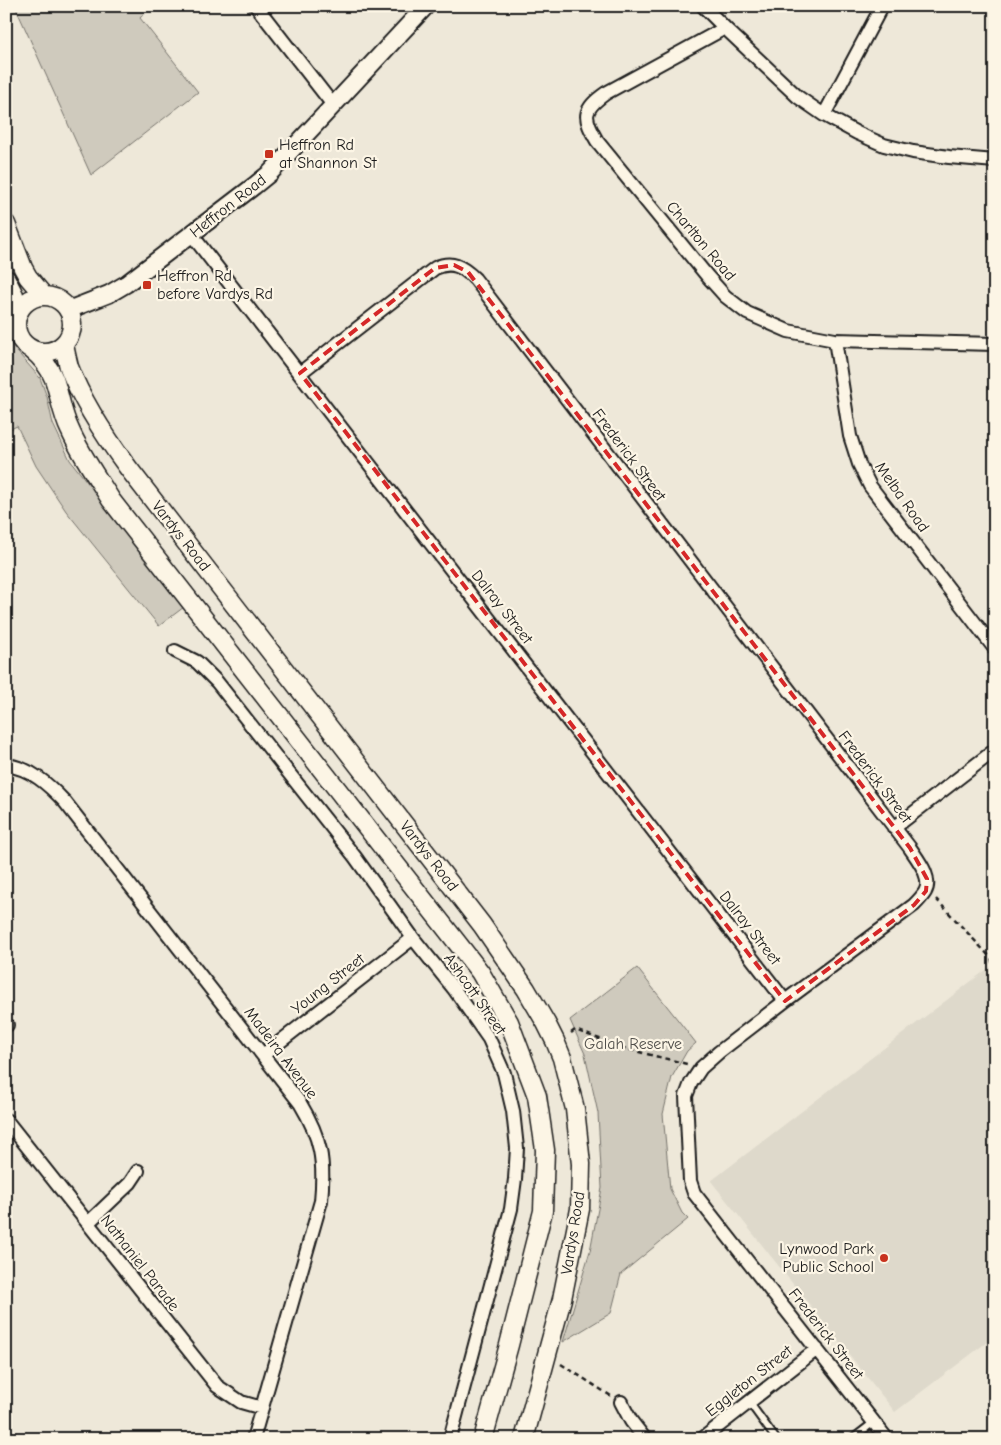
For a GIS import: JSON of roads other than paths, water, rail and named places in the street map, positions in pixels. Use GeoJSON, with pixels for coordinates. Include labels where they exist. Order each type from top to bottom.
{"type":"FeatureCollection","features":[{"type":"Feature","properties":{"kind":"main road"},"geometry":{"type":"LineString","coordinates":[[6,224],[23,268],[44,296]]}},
{"type":"Feature","properties":{"kind":"main road"},"geometry":{"type":"LineString","coordinates":[[6,279],[14,295],[17,316],[16,325],[23,343],[31,348],[47,352],[54,350],[64,344],[72,326],[68,310],[62,303],[54,298],[44,296],[36,297],[27,302],[17,316]]}},
{"type":"Feature","properties":{"kind":"main road","name":"Vardys Road"},"geometry":{"type":"LineString","coordinates":[[64,344],[68,364],[74,379],[103,431],[124,463],[482,925],[526,989],[555,1041],[562,1058],[574,1109],[581,1164],[580,1209],[562,1299],[524,1439]]}},
{"type":"Feature","properties":{"kind":"main road","name":"Vardys Road"},"geometry":{"type":"LineString","coordinates":[[31,348],[48,367],[54,379],[69,430],[111,500],[439,918],[480,972],[509,1022],[537,1096],[545,1150],[543,1210],[484,1439]]}},
{"type":"Feature","properties":{"kind":"street"},"geometry":{"type":"LineString","coordinates":[[256,6],[333,105]]}},
{"type":"Feature","properties":{"kind":"street","name":"Heffron Road"},"geometry":{"type":"LineString","coordinates":[[68,310],[109,294],[126,284],[270,173],[426,6]]}},
{"type":"Feature","properties":{"kind":"street"},"geometry":{"type":"LineString","coordinates":[[703,6],[798,97],[824,115],[857,133],[884,145],[913,152],[995,161]]}},
{"type":"Feature","properties":{"kind":"street"},"geometry":{"type":"LineString","coordinates":[[824,115],[882,6]]}},
{"type":"Feature","properties":{"kind":"street","name":"Charlton Road"},"geometry":{"type":"LineString","coordinates":[[725,28],[606,93],[594,101],[587,112],[588,126],[597,142],[725,296],[747,313],[767,323],[788,331],[835,340],[995,344]]}},
{"type":"Feature","properties":{"kind":"street","name":"Dalray Street"},"geometry":{"type":"LineString","coordinates":[[192,235],[785,1001]]}},
{"type":"Feature","properties":{"kind":"street","name":"Frederick Street"},"geometry":{"type":"LineString","coordinates":[[300,373],[435,268],[442,265],[454,265],[468,272],[920,864],[928,880],[926,891],[914,905],[719,1052],[701,1068],[691,1083],[686,1096],[690,1181],[697,1198],[887,1439]]}},
{"type":"Feature","properties":{"kind":"street","name":"Melba Road"},"geometry":{"type":"LineString","coordinates":[[835,340],[850,436],[859,464],[870,486],[995,649]]}},
{"type":"Feature","properties":{"kind":"street","name":"Ashcott Street"},"geometry":{"type":"LineString","coordinates":[[175,651],[197,662],[217,682],[355,856],[413,938],[454,989],[490,1039],[504,1073],[513,1111],[517,1148],[511,1209],[450,1439]]}},
{"type":"Feature","properties":{"kind":"street"},"geometry":{"type":"LineString","coordinates":[[894,828],[995,750]]}},
{"type":"Feature","properties":{"kind":"street","name":"Madeira Avenue"},"geometry":{"type":"LineString","coordinates":[[6,766],[27,770],[53,789],[65,802],[263,1055],[300,1103],[312,1122],[319,1145],[322,1166],[321,1201],[254,1439]]}},
{"type":"Feature","properties":{"kind":"street","name":"Young Street"},"geometry":{"type":"LineString","coordinates":[[263,1055],[413,938]]}},
{"type":"Feature","properties":{"kind":"street","name":"Nathaniel Parade"},"geometry":{"type":"LineString","coordinates":[[6,1120],[218,1386],[241,1402],[262,1408]]}},
{"type":"Feature","properties":{"kind":"street"},"geometry":{"type":"LineString","coordinates":[[88,1223],[120,1193],[138,1171]]}},
{"type":"Feature","properties":{"kind":"street","name":"Eggleton Street"},"geometry":{"type":"LineString","coordinates":[[702,1439],[817,1349]]}},
{"type":"Feature","properties":{"kind":"street"},"geometry":{"type":"LineString","coordinates":[[621,1402],[631,1421],[645,1439]]}},
{"type":"Feature","properties":{"kind":"lane"},"geometry":{"type":"LineString","coordinates":[[749,1402],[776,1439]]}},
{"type":"Feature","properties":{"kind":"lane"},"geometry":{"type":"LineString","coordinates":[[852,1439],[874,1422]]}},
{"type":"Feature","properties":{"kind":"place","name":"Heffron Rd at Shannon St"},"geometry":{"type":"Point","coordinates":[269,154]}},
{"type":"Feature","properties":{"kind":"place","name":"Heffron Rd before Vardys Rd"},"geometry":{"type":"Point","coordinates":[147,285]}},
{"type":"Feature","properties":{"kind":"place","name":"Lynwood Park Public School"},"geometry":{"type":"Point","coordinates":[884,1258]}},
{"type":"Feature","properties":{"kind":"park label","name":"Galah Reserve"},"geometry":{"type":"Point","coordinates":[633,1044]}}]}
